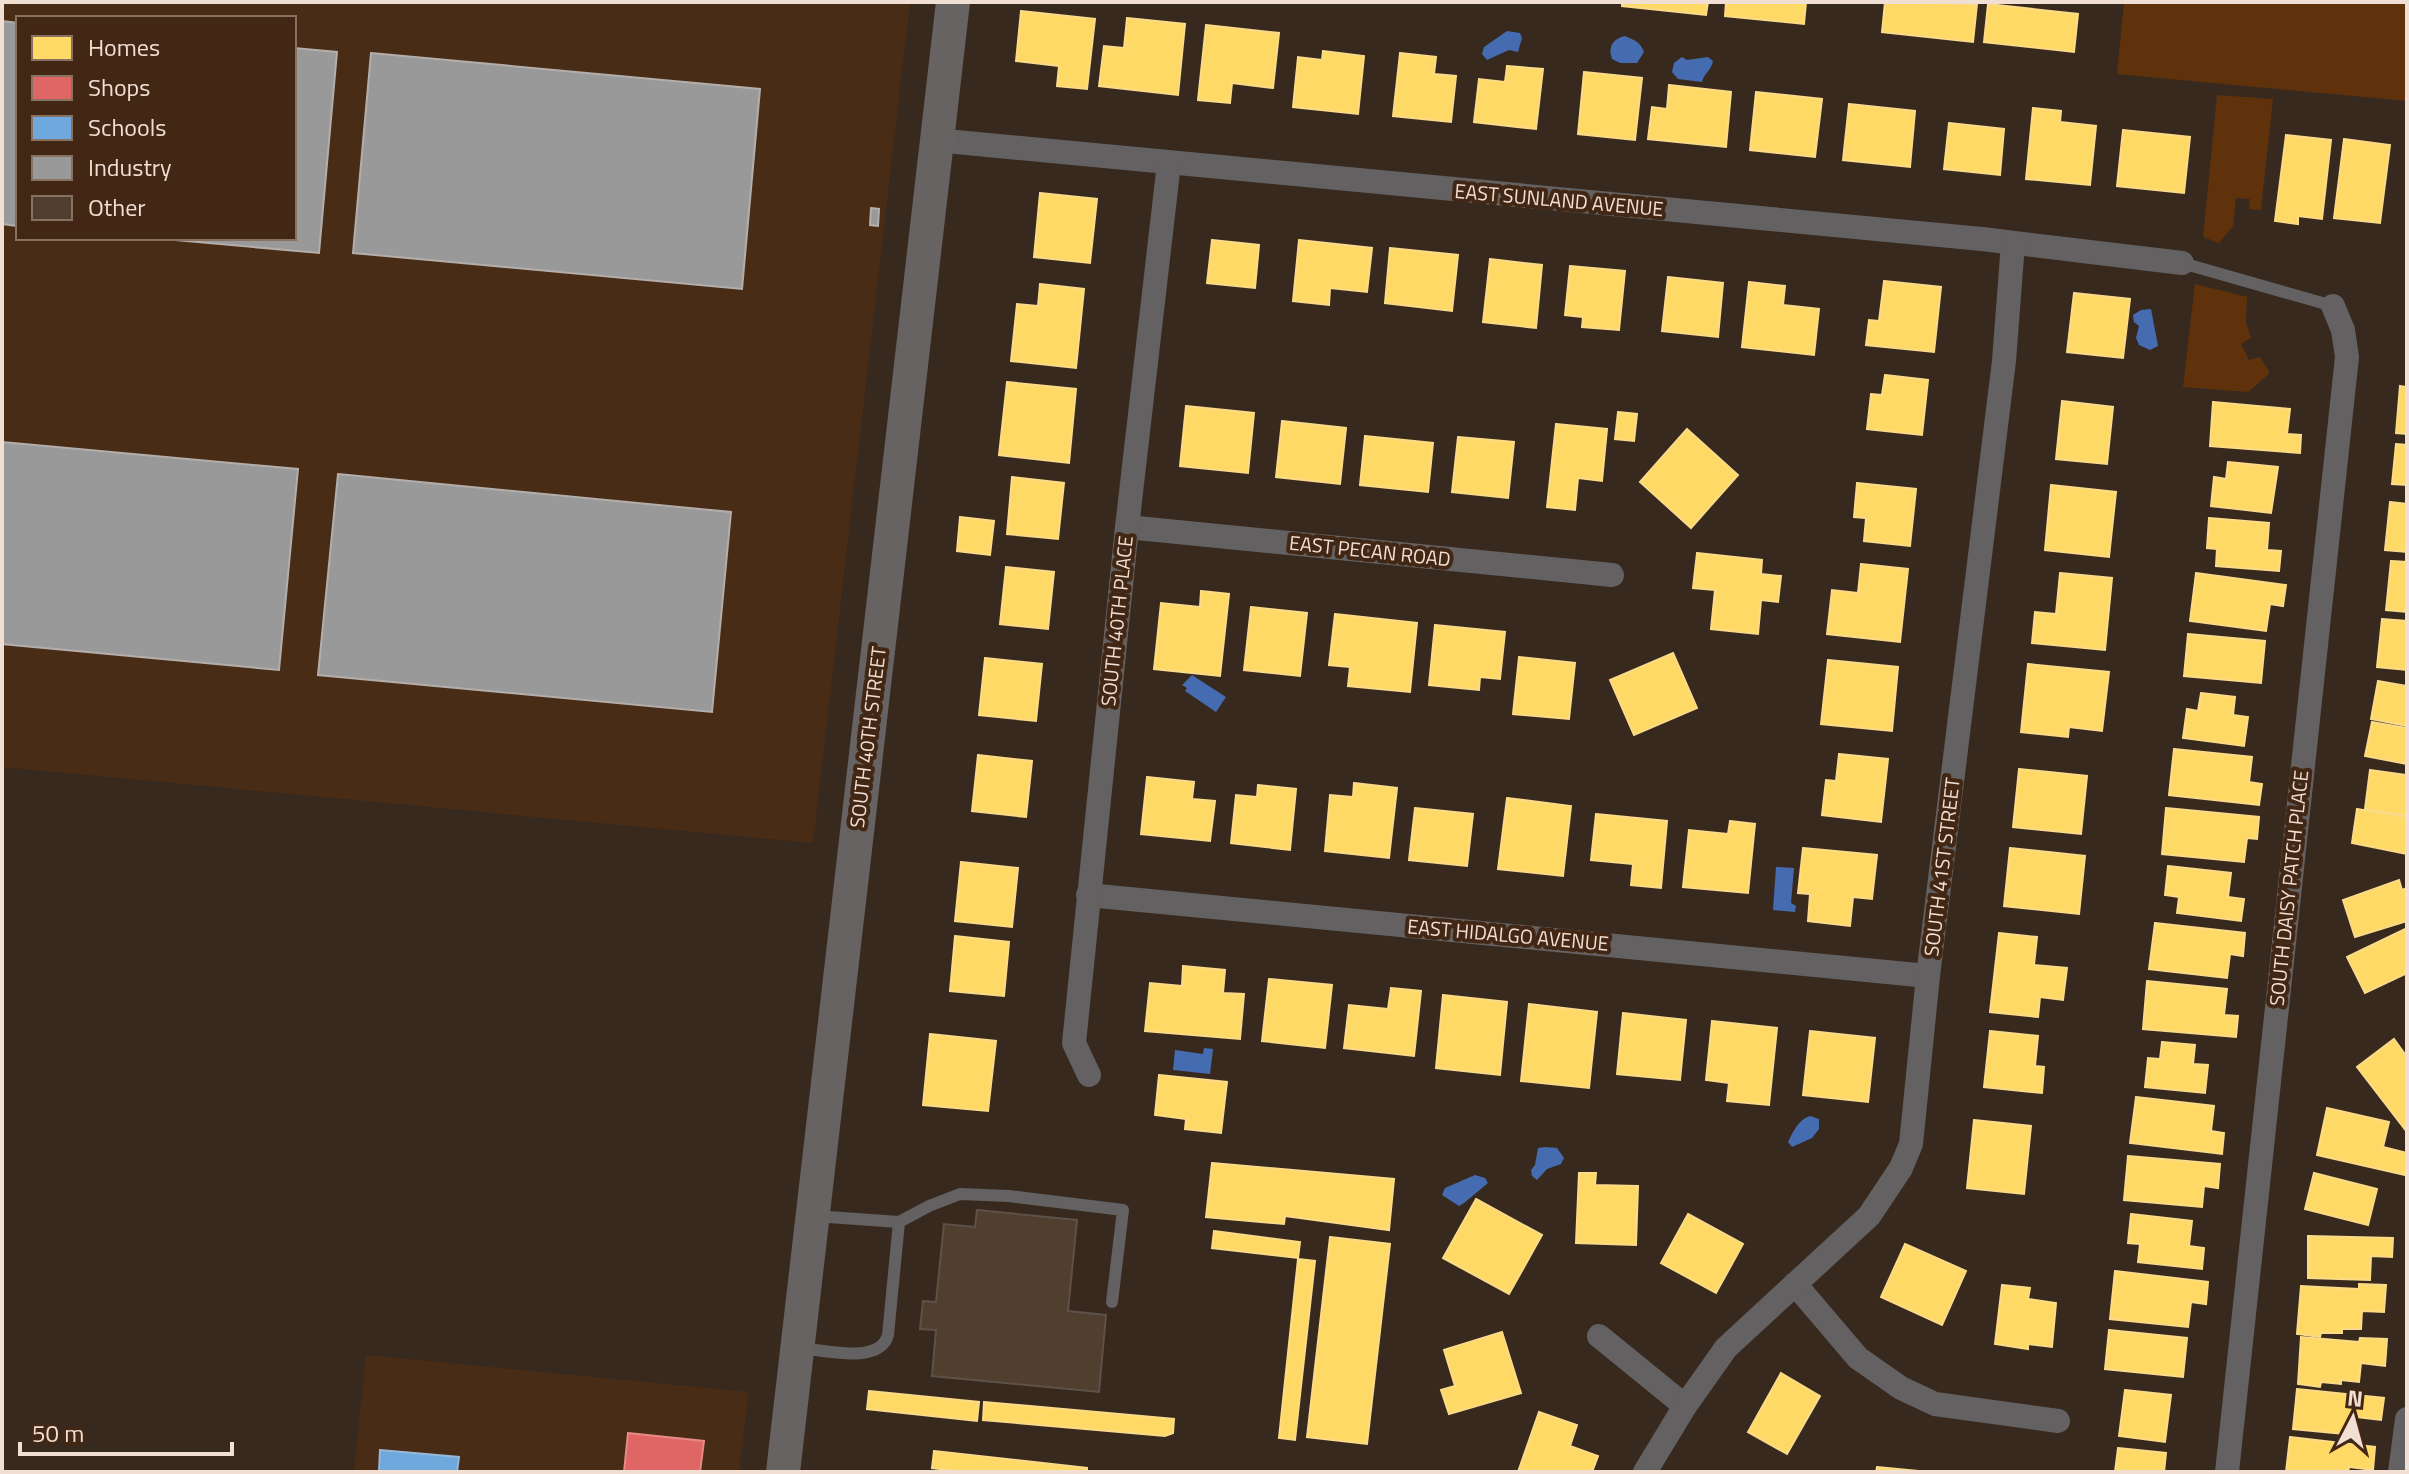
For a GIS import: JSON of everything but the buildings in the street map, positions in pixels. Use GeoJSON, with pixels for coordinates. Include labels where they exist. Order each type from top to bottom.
{"type":"FeatureCollection","features":[{"type":"Feature","properties":{"kind":"main road","name":"SOUTH 40TH STREET"},"geometry":{"type":"LineString","coordinates":[[783,1472],[953,2]]}},
{"type":"Feature","properties":{"kind":"street","name":"EAST SUNLAND AVENUE"},"geometry":{"type":"LineString","coordinates":[[935,140],[2013,243],[2182,263]]}},
{"type":"Feature","properties":{"kind":"street","name":"SOUTH 40TH PLACE"},"geometry":{"type":"LineString","coordinates":[[1089,1075],[1074,1043],[1127,527],[1169,163]]}},
{"type":"Feature","properties":{"kind":"street","name":"SOUTH 41ST STREET"},"geometry":{"type":"LineString","coordinates":[[1645,1472],[1685,1406],[1726,1348],[1869,1216],[1901,1168],[1911,1144],[1928,976],[2004,361],[2013,243]]}},
{"type":"Feature","properties":{"kind":"street","name":"SOUTH DAISY PATCH PLACE"},"geometry":{"type":"LineString","coordinates":[[2227,1472],[2347,357],[2343,330],[2333,306]]}},
{"type":"Feature","properties":{"kind":"street","name":"EAST PECAN ROAD"},"geometry":{"type":"LineString","coordinates":[[1127,527],[1612,575]]}},
{"type":"Feature","properties":{"kind":"street","name":"EAST HIDALGO AVENUE"},"geometry":{"type":"LineString","coordinates":[[1088,895],[1928,976]]}},
{"type":"Feature","properties":{"kind":"street"},"geometry":{"type":"LineString","coordinates":[[1795,1284],[1858,1358],[1901,1388],[1935,1404],[2058,1421]]}},
{"type":"Feature","properties":{"kind":"street"},"geometry":{"type":"LineString","coordinates":[[1599,1336],[1685,1406]]}},
{"type":"Feature","properties":{"kind":"street"},"geometry":{"type":"LineString","coordinates":[[2400,1472],[2407,1419]]}},
{"type":"Feature","properties":{"kind":"lane"},"geometry":{"type":"LineString","coordinates":[[2182,263],[2333,306]]}},
{"type":"Feature","properties":{"kind":"lane"},"geometry":{"type":"LineString","coordinates":[[814,1216],[899,1222],[960,1194],[1009,1196],[1123,1210],[1112,1302]]}},
{"type":"Feature","properties":{"kind":"lane"},"geometry":{"type":"LineString","coordinates":[[799,1348],[869,1354],[884,1346],[888,1335],[899,1222]]}},
{"type":"Feature","properties":{"kind":"shaded area"},"geometry":{"type":"Polygon","coordinates":[[[2,2],[910,2],[813,843],[2,767],[2,2]]]}},
{"type":"Feature","properties":{"kind":"shaded area"},"geometry":{"type":"Polygon","coordinates":[[[2124,2],[2407,2],[2407,101],[2117,74],[2124,2]]]}},
{"type":"Feature","properties":{"kind":"shaded area"},"geometry":{"type":"Polygon","coordinates":[[[2217,95],[2273,99],[2261,210],[2249,209],[2250,199],[2236,198],[2233,226],[2219,243],[2203,237],[2217,95]]]}},
{"type":"Feature","properties":{"kind":"shaded area"},"geometry":{"type":"Polygon","coordinates":[[[2195,284],[2247,297],[2246,322],[2251,338],[2241,344],[2249,360],[2260,357],[2270,373],[2248,392],[2183,387],[2195,284]]]}},
{"type":"Feature","properties":{"kind":"shaded area"},"geometry":{"type":"Polygon","coordinates":[[[366,1355],[749,1392],[739,1472],[354,1472],[366,1355]]]}},
{"type":"Feature","properties":{"kind":"water"},"geometry":{"type":"Polygon","coordinates":[[[1507,31],[1520,33],[1522,38],[1518,52],[1509,50],[1487,60],[1482,54],[1484,47],[1507,31]]]}},
{"type":"Feature","properties":{"kind":"water"},"geometry":{"type":"Polygon","coordinates":[[[1625,36],[1636,41],[1644,52],[1637,63],[1620,63],[1612,59],[1612,44],[1625,36]]]}},
{"type":"Feature","properties":{"kind":"water"},"geometry":{"type":"Polygon","coordinates":[[[1682,57],[1687,60],[1708,57],[1713,61],[1702,82],[1678,79],[1672,72],[1674,63],[1682,57]]]}},
{"type":"Feature","properties":{"kind":"water"},"geometry":{"type":"Polygon","coordinates":[[[2151,309],[2158,346],[2150,350],[2139,345],[2136,338],[2139,326],[2134,322],[2133,315],[2151,309]]]}},
{"type":"Feature","properties":{"kind":"water"},"geometry":{"type":"Polygon","coordinates":[[[1192,675],[1226,697],[1216,712],[1185,691],[1187,688],[1182,685],[1192,675]]]}},
{"type":"Feature","properties":{"kind":"water"},"geometry":{"type":"Polygon","coordinates":[[[1776,867],[1794,868],[1791,903],[1796,906],[1795,912],[1773,910],[1776,867]]]}},
{"type":"Feature","properties":{"kind":"water"},"geometry":{"type":"Polygon","coordinates":[[[1204,1048],[1213,1049],[1210,1074],[1173,1070],[1175,1050],[1203,1054],[1204,1048]]]}},
{"type":"Feature","properties":{"kind":"water"},"geometry":{"type":"Polygon","coordinates":[[[1810,1116],[1819,1119],[1819,1129],[1812,1138],[1792,1147],[1788,1142],[1794,1130],[1810,1116]]]}},
{"type":"Feature","properties":{"kind":"water"},"geometry":{"type":"Polygon","coordinates":[[[1538,1148],[1557,1148],[1564,1158],[1561,1164],[1547,1169],[1537,1180],[1531,1170],[1538,1148]]]}},
{"type":"Feature","properties":{"kind":"water"},"geometry":{"type":"Polygon","coordinates":[[[1475,1175],[1485,1178],[1488,1183],[1464,1203],[1459,1206],[1442,1195],[1445,1188],[1475,1175]]]}}]}
